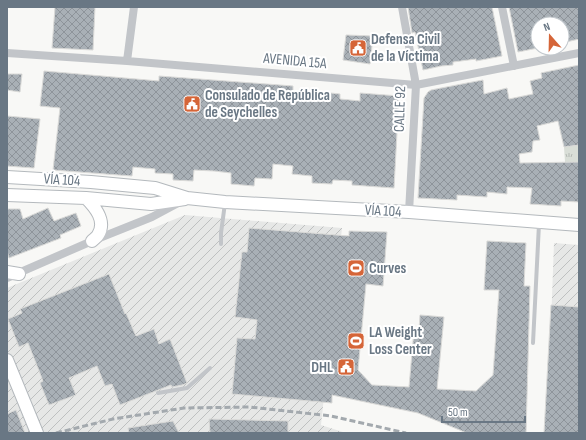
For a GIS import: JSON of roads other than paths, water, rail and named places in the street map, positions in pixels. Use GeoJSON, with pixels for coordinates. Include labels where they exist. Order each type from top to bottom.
{"type":"FeatureCollection","features":[{"type":"Feature","properties":{"kind":"main road","name":"VÍA 104"},"geometry":{"type":"LineString","coordinates":[[7,177],[91,182],[155,188],[187,198],[225,202],[410,212],[579,225]]}},
{"type":"Feature","properties":{"kind":"main road","name":"VÍA 104"},"geometry":{"type":"LineString","coordinates":[[7,195],[86,198],[151,204],[187,198]]}},
{"type":"Feature","properties":{"kind":"main road"},"geometry":{"type":"LineString","coordinates":[[86,198],[98,212],[100,220],[98,235],[92,242]]}},
{"type":"Feature","properties":{"kind":"main road"},"geometry":{"type":"LineString","coordinates":[[7,360],[37,433]]}},
{"type":"Feature","properties":{"kind":"street"},"geometry":{"type":"LineString","coordinates":[[127,61],[134,7]]}},
{"type":"Feature","properties":{"kind":"street","name":"CALLE 92"},"geometry":{"type":"LineString","coordinates":[[402,7],[416,85],[410,212]]}},
{"type":"Feature","properties":{"kind":"street"},"geometry":{"type":"LineString","coordinates":[[502,7],[514,66]]}},
{"type":"Feature","properties":{"kind":"street","name":"AVENIDA 15A"},"geometry":{"type":"LineString","coordinates":[[7,53],[127,61],[416,85],[579,53]]}},
{"type":"Feature","properties":{"kind":"street"},"geometry":{"type":"LineString","coordinates":[[7,278],[13,273],[152,217],[187,198]]}},
{"type":"Feature","properties":{"kind":"lane"},"geometry":{"type":"LineString","coordinates":[[221,244],[225,202]]}},
{"type":"Feature","properties":{"kind":"lane"},"geometry":{"type":"LineString","coordinates":[[533,343],[539,221]]}},
{"type":"Feature","properties":{"kind":"lane"},"geometry":{"type":"LineString","coordinates":[[158,393],[187,388],[210,368]]}},
{"type":"Feature","properties":{"kind":"railway"},"geometry":{"type":"LineString","coordinates":[[56,433],[113,419],[184,408],[250,407],[331,416],[406,433]]}},
{"type":"Feature","properties":{"kind":"place","name":"Defensa Civil de la Víctima"},"geometry":{"type":"Point","coordinates":[358,48]}},
{"type":"Feature","properties":{"kind":"place","name":"Consulado de República de Seychelles"},"geometry":{"type":"Point","coordinates":[192,104]}},
{"type":"Feature","properties":{"kind":"place","name":"Curves"},"geometry":{"type":"Point","coordinates":[356,268]}},
{"type":"Feature","properties":{"kind":"place","name":"LA Weight Loss Center"},"geometry":{"type":"Point","coordinates":[356,341]}},
{"type":"Feature","properties":{"kind":"place","name":"DHL"},"geometry":{"type":"Point","coordinates":[346,367]}}]}
